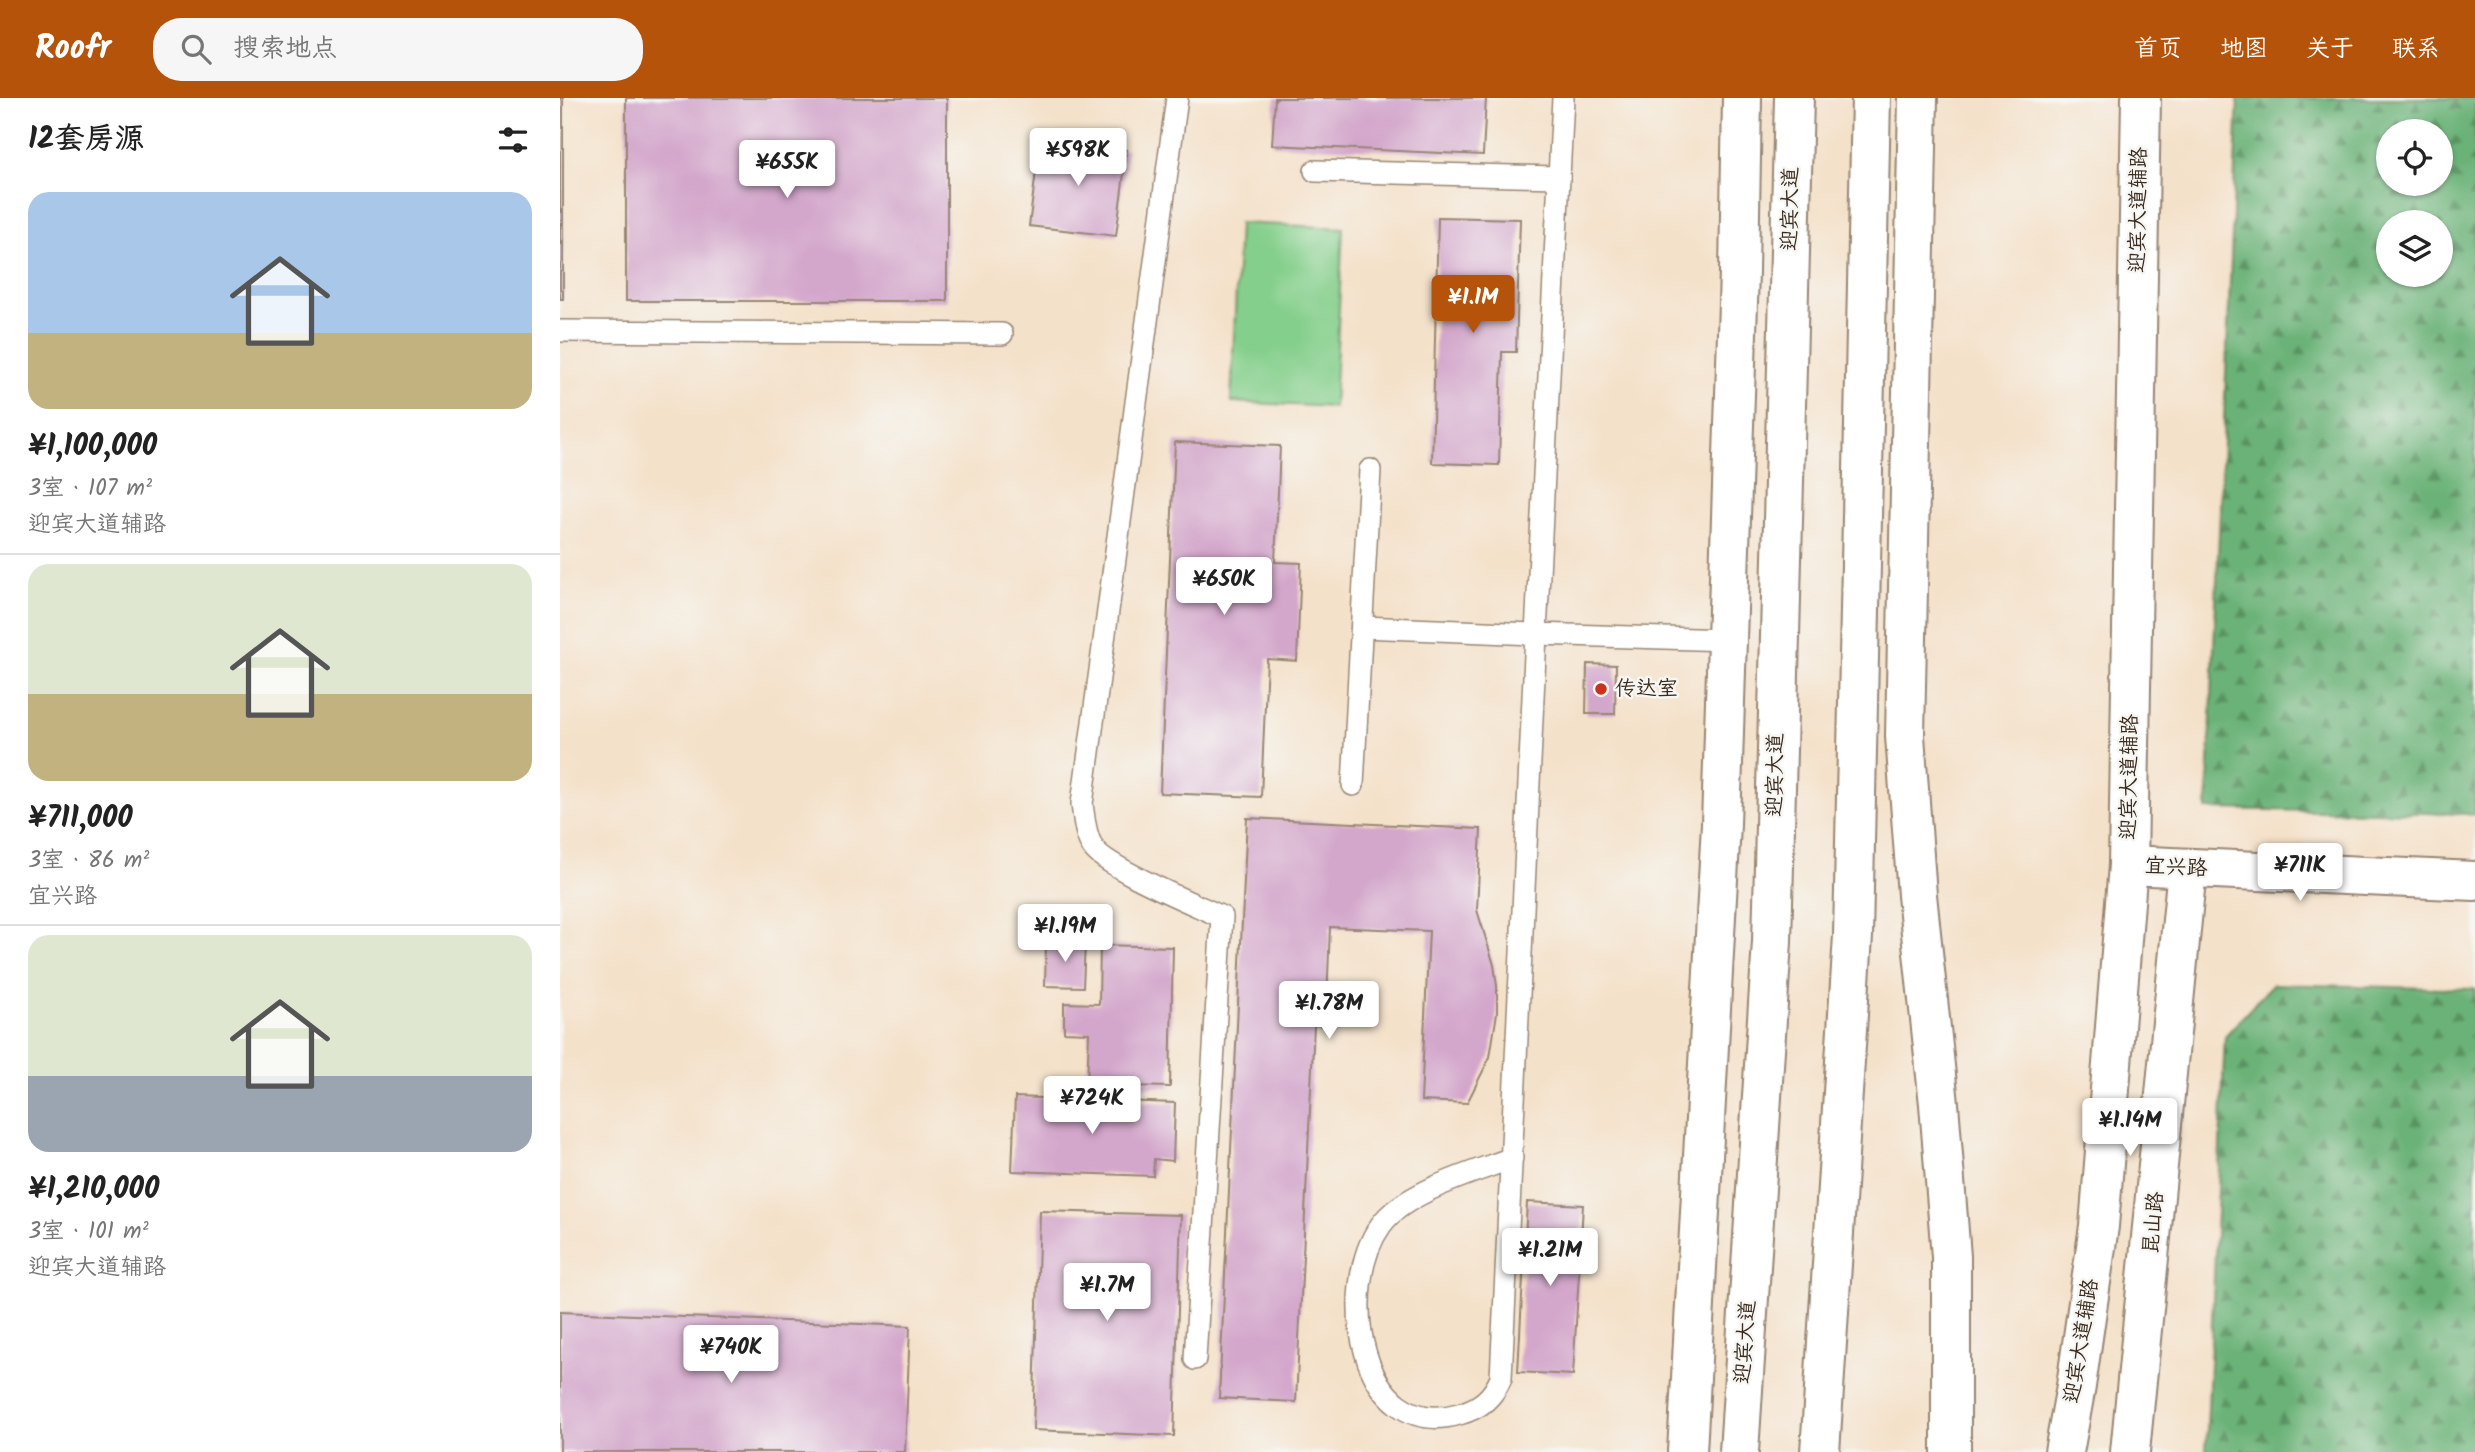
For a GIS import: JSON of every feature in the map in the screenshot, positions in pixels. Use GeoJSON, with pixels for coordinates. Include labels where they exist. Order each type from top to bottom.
{"type":"FeatureCollection","features":[{"type":"Feature","properties":{"kind":"main road"},"geometry":{"type":"LineString","coordinates":[[1687,1452],[1721,824],[1742,98]]}},
{"type":"Feature","properties":{"kind":"main road","name":"迎宾大道"},"geometry":{"type":"LineString","coordinates":[[1739,1452],[1772,942],[1794,98]]}},
{"type":"Feature","properties":{"kind":"main road"},"geometry":{"type":"LineString","coordinates":[[1820,1452],[1853,936],[1871,98]]}},
{"type":"Feature","properties":{"kind":"main road"},"geometry":{"type":"LineString","coordinates":[[1918,98],[1905,736],[1951,1257],[1951,1452]]}},
{"type":"Feature","properties":{"kind":"main road","name":"迎宾大道辅路"},"geometry":{"type":"LineString","coordinates":[[2064,1452],[2099,1226],[2128,865],[2141,98]]}},
{"type":"Feature","properties":{"kind":"main road","name":"宜兴路"},"geometry":{"type":"LineString","coordinates":[[2128,865],[2475,881]]}},
{"type":"Feature","properties":{"kind":"main road","name":"昆山路"},"geometry":{"type":"LineString","coordinates":[[2130,1452],[2187,869]]}},
{"type":"Feature","properties":{"kind":"lane"},"geometry":{"type":"LineString","coordinates":[[1177,98],[1082,804],[1093,849],[1110,863],[1222,917],[1195,1359]]}},
{"type":"Feature","properties":{"kind":"lane"},"geometry":{"type":"LineString","coordinates":[[1512,1158],[1452,1180],[1408,1201],[1381,1224],[1368,1250],[1361,1280],[1361,1339],[1374,1373],[1388,1397],[1415,1416],[1443,1418],[1469,1411],[1494,1395],[1502,1378],[1563,98]]}},
{"type":"Feature","properties":{"kind":"lane"},"geometry":{"type":"LineString","coordinates":[[1315,172],[1559,177]]}},
{"type":"Feature","properties":{"kind":"lane"},"geometry":{"type":"LineString","coordinates":[[560,331],[1002,334]]}},
{"type":"Feature","properties":{"kind":"lane"},"geometry":{"type":"LineString","coordinates":[[1353,785],[1370,470]]}},
{"type":"Feature","properties":{"kind":"lane"},"geometry":{"type":"LineString","coordinates":[[1362,627],[1727,640]]}},
{"type":"Feature","properties":{"kind":"green space"},"geometry":{"type":"Polygon","coordinates":[[[2238,98],[2475,98],[2475,814],[2207,809],[2238,98]]]}},
{"type":"Feature","properties":{"kind":"green space"},"geometry":{"type":"Polygon","coordinates":[[[1239,223],[1343,228],[1334,407],[1231,402],[1239,223]]]}},
{"type":"Feature","properties":{"kind":"green space"},"geometry":{"type":"Polygon","coordinates":[[[2273,984],[2475,989],[2475,1452],[2206,1452],[2225,1036],[2273,984]]]}},
{"type":"Feature","properties":{"kind":"building"},"geometry":{"type":"Polygon","coordinates":[[[560,98],[563,98],[563,299],[560,299],[560,98]]]}},
{"type":"Feature","properties":{"kind":"building"},"geometry":{"type":"Polygon","coordinates":[[[626,98],[947,98],[947,301],[626,301],[626,98]]]}},
{"type":"Feature","properties":{"kind":"building"},"geometry":{"type":"Polygon","coordinates":[[[1275,98],[1486,98],[1483,155],[1272,145],[1275,98]]]}},
{"type":"Feature","properties":{"kind":"building"},"geometry":{"type":"Polygon","coordinates":[[[1040,140],[1127,150],[1116,236],[1029,226],[1040,140]]]}},
{"type":"Feature","properties":{"kind":"building"},"geometry":{"type":"Polygon","coordinates":[[[1438,217],[1520,219],[1516,352],[1502,352],[1499,465],[1432,463],[1438,217]]]}},
{"type":"Feature","properties":{"kind":"building"},"geometry":{"type":"Polygon","coordinates":[[[1175,442],[1280,446],[1275,562],[1301,563],[1297,661],[1267,659],[1261,797],[1160,793],[1175,442]]]}},
{"type":"Feature","properties":{"kind":"building","name":"传达室"},"geometry":{"type":"Polygon","coordinates":[[[1587,664],[1616,665],[1615,714],[1586,714],[1587,664]]]}},
{"type":"Feature","properties":{"kind":"building"},"geometry":{"type":"Polygon","coordinates":[[[1247,818],[1481,829],[1477,910],[1494,965],[1497,986],[1497,1013],[1490,1057],[1467,1103],[1421,1101],[1429,931],[1330,927],[1326,1026],[1314,1025],[1296,1402],[1219,1398],[1247,818]]]}},
{"type":"Feature","properties":{"kind":"building"},"geometry":{"type":"Polygon","coordinates":[[[1046,942],[1085,943],[1083,987],[1045,986],[1046,942]]]}},
{"type":"Feature","properties":{"kind":"building"},"geometry":{"type":"Polygon","coordinates":[[[1100,945],[1173,947],[1170,1087],[1087,1085],[1089,1033],[1064,1032],[1064,1003],[1099,1004],[1100,945]]]}},
{"type":"Feature","properties":{"kind":"building"},"geometry":{"type":"Polygon","coordinates":[[[1015,1097],[1175,1103],[1173,1161],[1154,1159],[1153,1176],[1012,1171],[1015,1097]]]}},
{"type":"Feature","properties":{"kind":"building"},"geometry":{"type":"Polygon","coordinates":[[[1527,1202],[1583,1205],[1573,1375],[1518,1372],[1527,1202]]]}},
{"type":"Feature","properties":{"kind":"building"},"geometry":{"type":"Polygon","coordinates":[[[1040,1211],[1181,1215],[1174,1436],[1033,1430],[1040,1211]]]}},
{"type":"Feature","properties":{"kind":"building"},"geometry":{"type":"Polygon","coordinates":[[[560,1312],[910,1326],[905,1452],[560,1452],[560,1312]]]}},
{"type":"Feature","properties":{"kind":"place","name":"传达室"},"geometry":{"type":"Point","coordinates":[1601,689]}}]}
